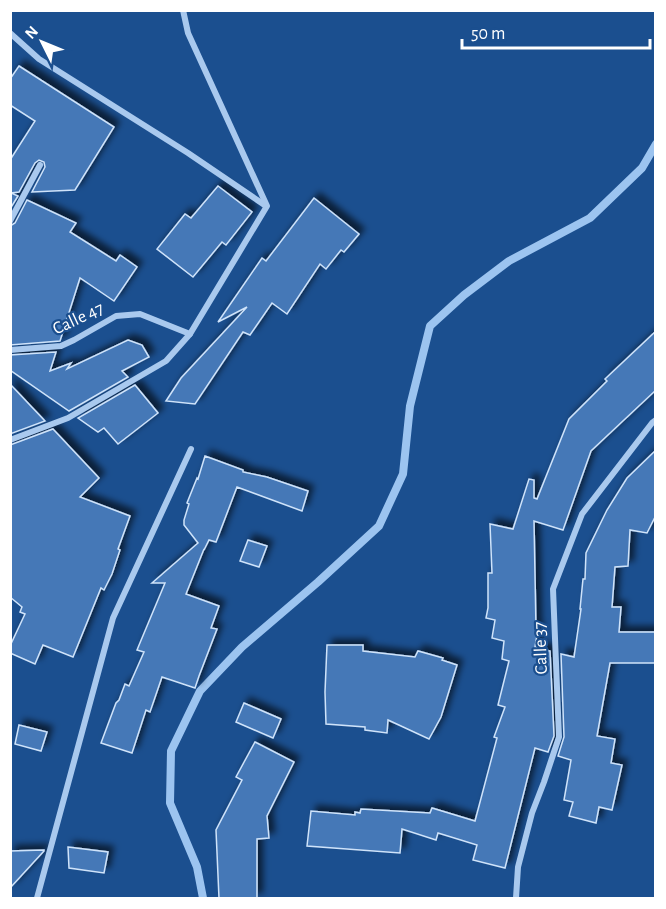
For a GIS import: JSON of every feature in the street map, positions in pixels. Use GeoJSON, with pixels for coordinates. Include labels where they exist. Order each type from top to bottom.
{"type":"FeatureCollection","features":[{"type":"Feature","properties":{"kind":"street"},"geometry":{"type":"LineString","coordinates":[[183,10],[188,33],[267,206]]}},
{"type":"Feature","properties":{"kind":"street"},"geometry":{"type":"LineString","coordinates":[[10,33],[39,59],[179,147],[267,206]]}},
{"type":"Feature","properties":{"kind":"street"},"geometry":{"type":"LineString","coordinates":[[10,221],[40,165]]}},
{"type":"Feature","properties":{"kind":"street"},"geometry":{"type":"LineString","coordinates":[[10,440],[68,418],[166,361],[190,334],[267,206]]}},
{"type":"Feature","properties":{"kind":"street","name":"Calle 47"},"geometry":{"type":"LineString","coordinates":[[10,350],[61,346],[116,316],[124,315],[140,314],[190,334]]}},
{"type":"Feature","properties":{"kind":"street","name":"Calle 37"},"geometry":{"type":"LineString","coordinates":[[516,898],[518,867],[529,824],[559,737],[553,589],[582,514],[656,420]]}},
{"type":"Feature","properties":{"kind":"street"},"geometry":{"type":"LineString","coordinates":[[37,898],[112,618],[191,449]]}},
{"type":"Feature","properties":{"kind":"building"},"geometry":{"type":"Polygon","coordinates":[[[19,66],[114,127],[75,190],[32,192],[45,167],[44,162],[39,160],[35,163],[19,192],[11,193],[18,196],[10,209],[10,160],[35,121],[10,105],[10,79],[19,66]]]}},
{"type":"Feature","properties":{"kind":"building"},"geometry":{"type":"Polygon","coordinates":[[[218,186],[252,212],[226,245],[222,242],[193,277],[157,249],[185,214],[191,218],[218,186]]]}},
{"type":"Feature","properties":{"kind":"building"},"geometry":{"type":"Polygon","coordinates":[[[314,198],[359,234],[344,252],[341,250],[326,269],[320,264],[287,314],[272,303],[250,335],[243,332],[195,404],[166,401],[181,378],[247,307],[218,322],[262,258],[266,261],[314,198]]]}},
{"type":"Feature","properties":{"kind":"building"},"geometry":{"type":"Polygon","coordinates":[[[27,200],[76,223],[70,232],[116,261],[120,255],[137,267],[114,301],[80,278],[60,341],[10,345],[10,226],[15,223],[27,200]]]}},
{"type":"Feature","properties":{"kind":"building"},"geometry":{"type":"Polygon","coordinates":[[[656,331],[656,390],[591,451],[563,530],[534,521],[536,628],[538,629],[535,647],[550,651],[554,736],[548,752],[535,748],[505,868],[473,860],[477,845],[438,833],[436,840],[402,829],[400,853],[307,846],[311,811],[355,815],[355,812],[360,813],[361,809],[430,813],[432,808],[475,821],[497,738],[494,737],[505,707],[498,705],[509,661],[502,659],[504,641],[492,638],[495,620],[486,618],[488,573],[492,573],[490,524],[513,529],[529,479],[534,480],[534,498],[537,499],[569,419],[607,381],[605,379],[656,331]]]}},
{"type":"Feature","properties":{"kind":"building"},"geometry":{"type":"Polygon","coordinates":[[[128,340],[142,345],[149,357],[122,371],[128,377],[69,411],[10,370],[10,355],[56,352],[50,371],[71,363],[67,369],[128,340]]]}},
{"type":"Feature","properties":{"kind":"building"},"geometry":{"type":"Polygon","coordinates":[[[10,384],[45,421],[10,434],[10,384]]]}},
{"type":"Feature","properties":{"kind":"building"},"geometry":{"type":"Polygon","coordinates":[[[135,385],[158,413],[118,444],[104,428],[98,432],[78,418],[135,385]]]}},
{"type":"Feature","properties":{"kind":"building"},"geometry":{"type":"Polygon","coordinates":[[[53,429],[99,478],[80,497],[130,516],[112,574],[104,590],[101,588],[73,657],[43,645],[35,664],[10,653],[10,646],[25,614],[20,612],[22,607],[10,597],[10,445],[53,429]]]}},
{"type":"Feature","properties":{"kind":"building"},"geometry":{"type":"Polygon","coordinates":[[[656,450],[656,515],[647,533],[630,530],[628,566],[615,567],[612,607],[621,607],[619,632],[656,632],[656,663],[610,663],[597,736],[615,739],[611,763],[622,765],[612,810],[599,807],[596,823],[569,816],[573,802],[564,800],[571,760],[558,756],[564,737],[561,654],[574,657],[583,579],[585,579],[586,553],[607,510],[627,478],[656,450]]]}},
{"type":"Feature","properties":{"kind":"building"},"geometry":{"type":"Polygon","coordinates":[[[205,456],[243,470],[243,472],[267,477],[308,491],[302,511],[237,487],[216,542],[209,540],[186,594],[219,606],[211,628],[217,629],[195,688],[162,677],[150,712],[146,710],[132,753],[101,743],[116,703],[125,684],[129,686],[144,652],[137,650],[165,583],[152,583],[198,543],[184,525],[184,520],[189,504],[187,503],[205,456]]]}},
{"type":"Feature","properties":{"kind":"building"},"geometry":{"type":"Polygon","coordinates":[[[248,540],[267,546],[259,567],[240,561],[248,540]]]}},
{"type":"Feature","properties":{"kind":"building"},"geometry":{"type":"Polygon","coordinates":[[[327,645],[363,645],[363,651],[415,657],[418,651],[443,658],[442,660],[457,665],[441,717],[429,739],[388,720],[387,733],[365,730],[365,727],[326,724],[327,645]]]}},
{"type":"Feature","properties":{"kind":"building"},"geometry":{"type":"Polygon","coordinates":[[[244,703],[281,719],[273,738],[236,722],[244,703]]]}},
{"type":"Feature","properties":{"kind":"building"},"geometry":{"type":"Polygon","coordinates":[[[19,725],[47,732],[41,751],[15,744],[19,725]]]}},
{"type":"Feature","properties":{"kind":"building"},"geometry":{"type":"Polygon","coordinates":[[[255,742],[294,762],[267,816],[269,838],[257,839],[257,898],[219,898],[216,830],[242,780],[236,777],[255,742]]]}},
{"type":"Feature","properties":{"kind":"building"},"geometry":{"type":"Polygon","coordinates":[[[68,847],[108,852],[104,873],[69,868],[68,847]]]}},
{"type":"Feature","properties":{"kind":"building"},"geometry":{"type":"Polygon","coordinates":[[[10,851],[44,851],[10,888],[10,851]]]}},
{"type":"Feature","properties":{"kind":"waterway"},"geometry":{"type":"LineString","coordinates":[[203,898],[197,867],[170,803],[171,751],[200,691],[242,647],[379,526],[403,474],[410,406],[430,326],[464,295],[509,261],[590,218],[642,168],[656,144]]}}]}
